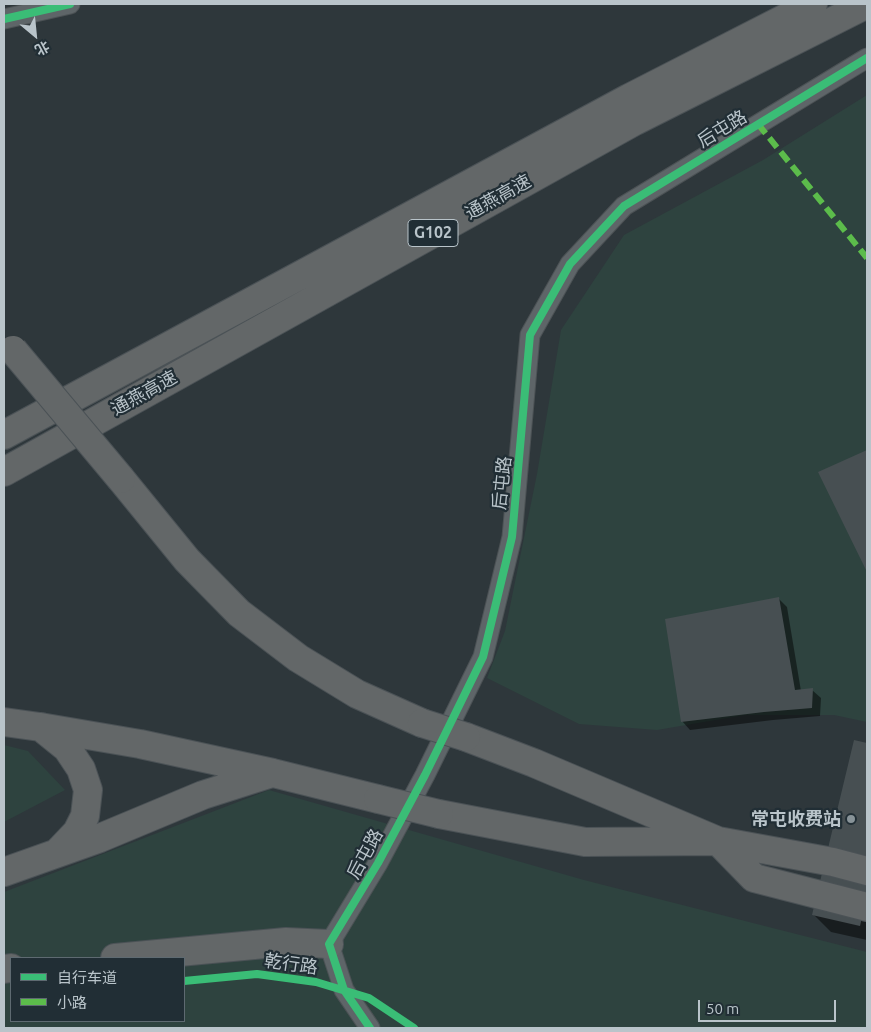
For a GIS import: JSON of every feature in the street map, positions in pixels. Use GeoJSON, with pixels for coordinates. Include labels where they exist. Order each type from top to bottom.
{"type":"FeatureCollection","features":[{"type":"Feature","properties":{"kind":"highway","name":"通燕高速"},"geometry":{"type":"LineString","coordinates":[[5,434],[629,98],[813,4]]}},
{"type":"Feature","properties":{"kind":"highway","name":"通燕高速"},"geometry":{"type":"LineString","coordinates":[[4,472],[635,121],[867,4]]}},
{"type":"Feature","properties":{"kind":"highway"},"geometry":{"type":"LineString","coordinates":[[8,344],[187,560],[239,613],[298,658],[357,694],[422,722],[534,763],[718,841],[754,878],[867,907]]}},
{"type":"Feature","properties":{"kind":"highway"},"geometry":{"type":"LineString","coordinates":[[4,722],[140,744],[273,773],[439,814],[585,842],[718,841],[833,862],[867,871]]}},
{"type":"Feature","properties":{"kind":"highway"},"geometry":{"type":"LineString","coordinates":[[40,727],[67,748],[81,769],[88,790],[85,816],[77,832],[57,853]]}},
{"type":"Feature","properties":{"kind":"highway"},"geometry":{"type":"LineString","coordinates":[[4,872],[100,838],[203,795],[273,773]]}},
{"type":"Feature","properties":{"kind":"highway"},"geometry":{"type":"LineString","coordinates":[[126,957],[286,942],[329,944]]}},
{"type":"Feature","properties":{"kind":"street"},"geometry":{"type":"LineString","coordinates":[[4,19],[70,4]]}},
{"type":"Feature","properties":{"kind":"street","name":"后屯路"},"geometry":{"type":"LineString","coordinates":[[329,944],[378,863],[425,775],[483,657],[512,537],[530,335],[570,264],[624,206],[867,58]]}},
{"type":"Feature","properties":{"kind":"street"},"geometry":{"type":"LineString","coordinates":[[329,944],[344,990],[370,1028]]}},
{"type":"Feature","properties":{"kind":"green space"},"geometry":{"type":"Polygon","coordinates":[[[867,95],[867,722],[834,715],[745,715],[657,730],[579,724],[487,678],[505,631],[537,474],[561,330],[624,235],[763,160],[867,95]]]}},
{"type":"Feature","properties":{"kind":"green space"},"geometry":{"type":"Polygon","coordinates":[[[4,745],[28,751],[65,790],[4,822],[4,745]]]}},
{"type":"Feature","properties":{"kind":"green space"},"geometry":{"type":"Polygon","coordinates":[[[269,790],[584,880],[867,952],[867,1028],[4,1028],[4,892],[269,790]]]}},
{"type":"Feature","properties":{"kind":"building"},"geometry":{"type":"Polygon","coordinates":[[[867,450],[867,572],[818,472],[867,450]]]}},
{"type":"Feature","properties":{"kind":"building"},"geometry":{"type":"Polygon","coordinates":[[[779,597],[795,690],[813,688],[812,708],[681,722],[665,619],[779,597]]]}},
{"type":"Feature","properties":{"kind":"building","name":"常屯收费站"},"geometry":{"type":"Polygon","coordinates":[[[854,740],[867,743],[867,895],[860,926],[812,915],[854,740]]]}},
{"type":"Feature","properties":{"kind":"marked path"},"geometry":{"type":"LineString","coordinates":[[758,124],[867,258]]}},
{"type":"Feature","properties":{"kind":"cycle path"},"geometry":{"type":"LineString","coordinates":[[4,19],[70,4]]}},
{"type":"Feature","properties":{"kind":"cycle path"},"geometry":{"type":"LineString","coordinates":[[370,1028],[344,990],[329,944],[378,863],[425,775],[483,657],[512,537],[530,335],[570,264],[624,206],[867,58]]}},
{"type":"Feature","properties":{"kind":"cycle path","name":"乾行路"},"geometry":{"type":"LineString","coordinates":[[185,981],[257,974],[316,982],[369,998],[414,1028]]}},
{"type":"Feature","properties":{"kind":"place","name":"常屯收费站"},"geometry":{"type":"Point","coordinates":[851,819]}}]}
